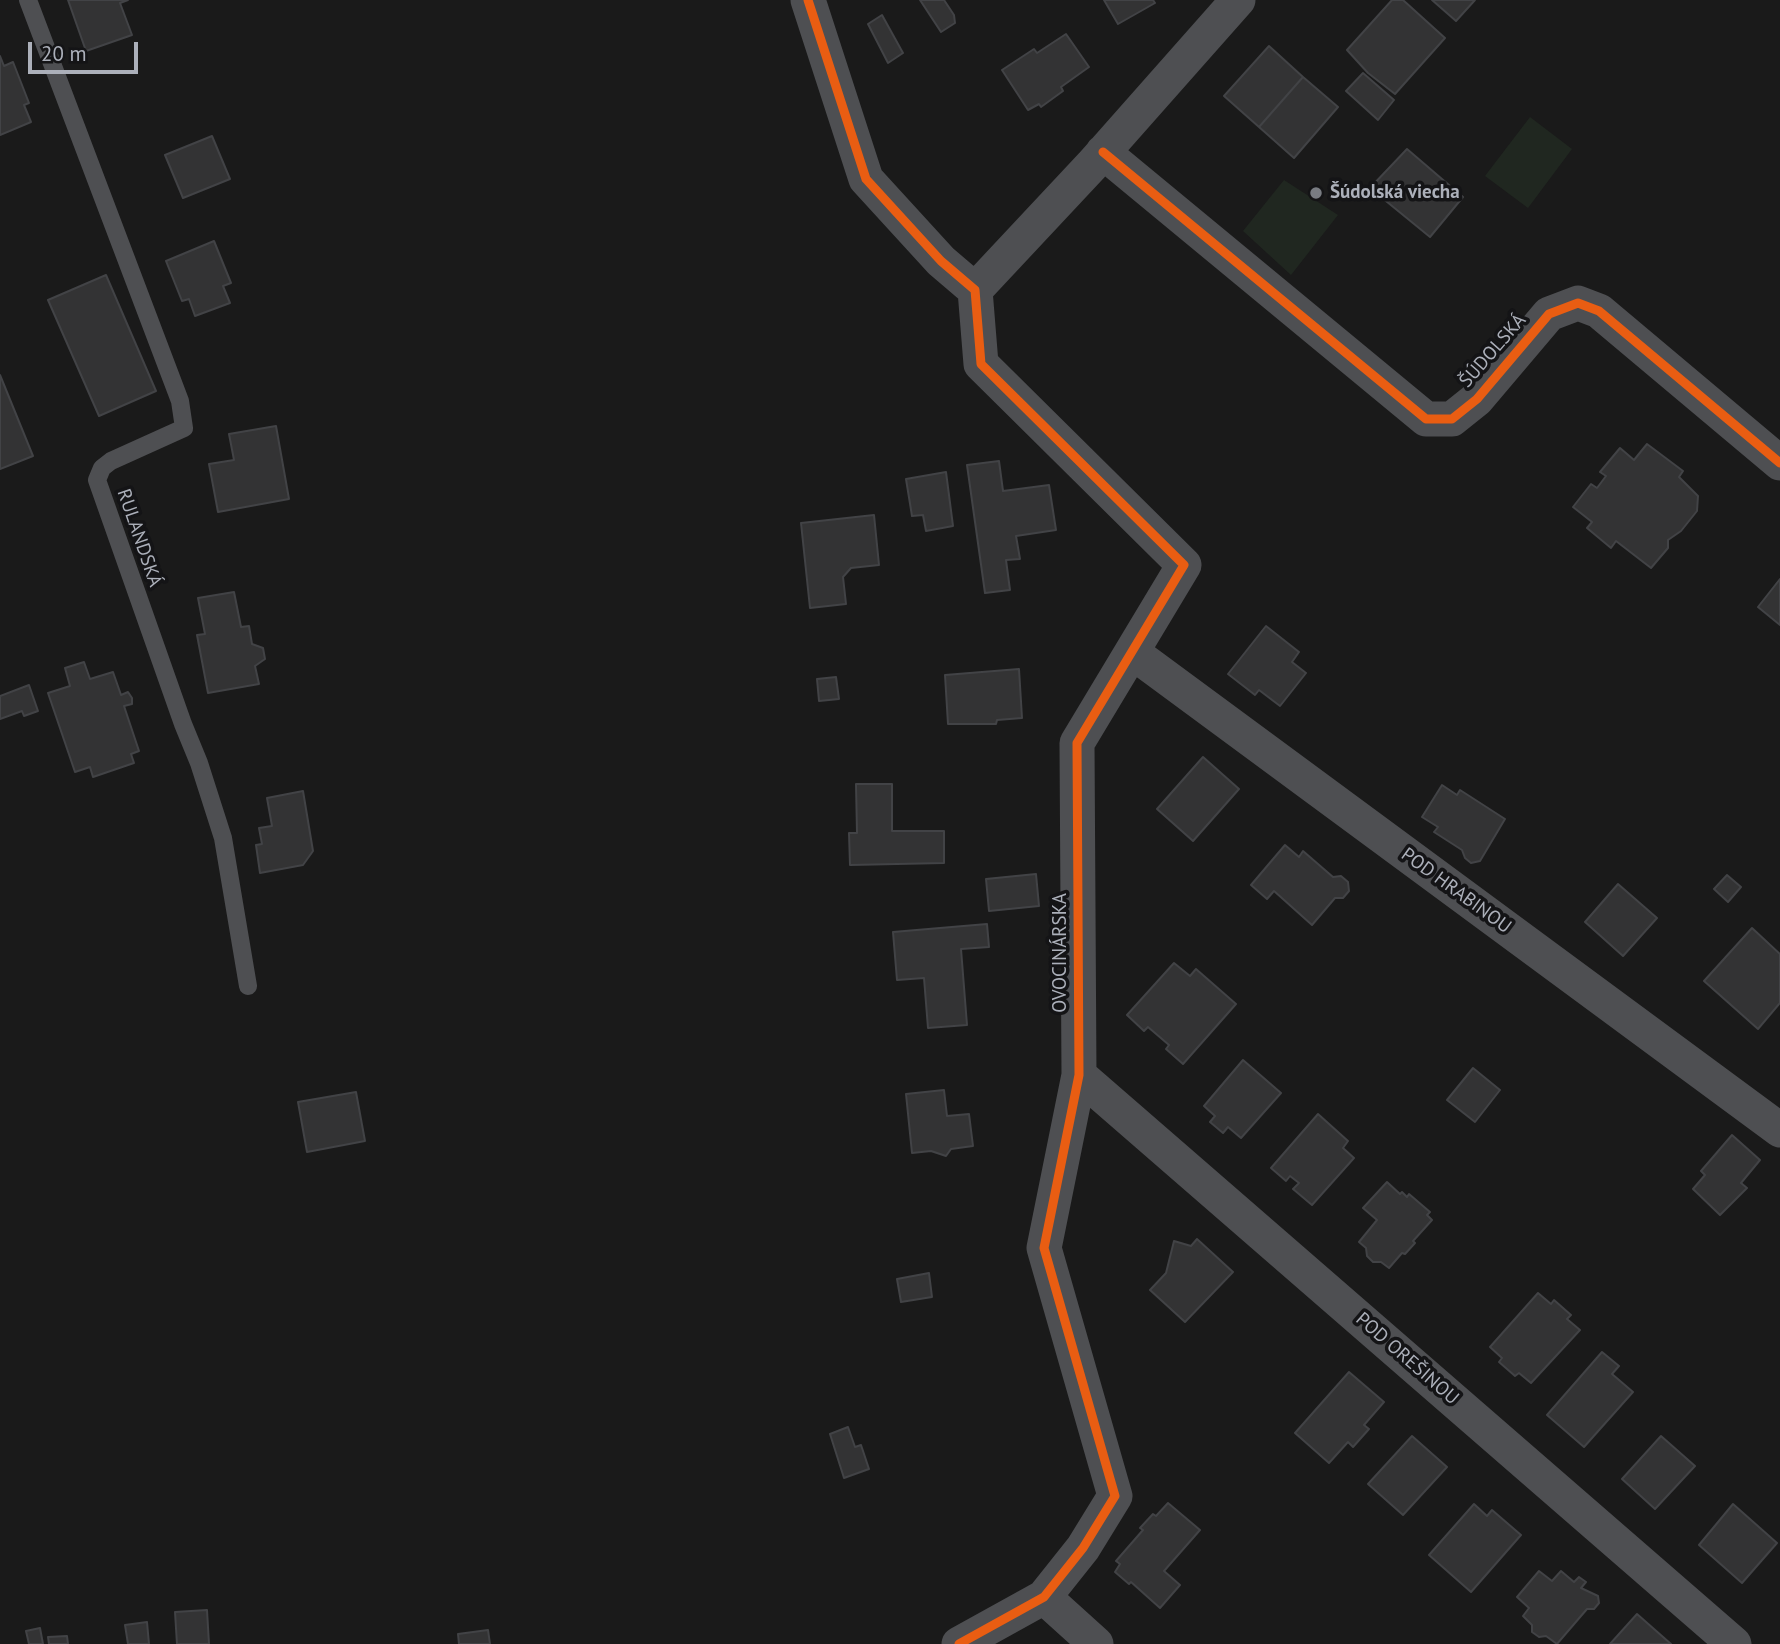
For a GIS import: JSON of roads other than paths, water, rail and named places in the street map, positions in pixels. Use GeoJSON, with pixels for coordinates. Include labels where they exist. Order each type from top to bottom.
{"type":"FeatureCollection","features":[{"type":"Feature","properties":{"kind":"street"},"geometry":{"type":"LineString","coordinates":[[807,0],[866,179],[941,261],[975,290],[1103,152],[1238,0]]}},
{"type":"Feature","properties":{"kind":"street","name":"ŠÚDOLSKÁ"},"geometry":{"type":"LineString","coordinates":[[1103,152],[1426,419],[1451,419],[1476,399],[1549,314],[1578,303],[1599,311],[1780,463]]}},
{"type":"Feature","properties":{"kind":"street","name":"OVOCINÁRSKA"},"geometry":{"type":"LineString","coordinates":[[959,1644],[1044,1597],[1083,1548],[1115,1496],[1044,1248],[1079,1075],[1077,743],[1184,565],[981,364],[975,290]]}},
{"type":"Feature","properties":{"kind":"street","name":"POD HRABINOU"},"geometry":{"type":"LineString","coordinates":[[1132,652],[1780,1130]]}},
{"type":"Feature","properties":{"kind":"street","name":"POD OREŠINOU"},"geometry":{"type":"LineString","coordinates":[[1079,1075],[1734,1644]]}},
{"type":"Feature","properties":{"kind":"street"},"geometry":{"type":"LineString","coordinates":[[1044,1597],[1096,1644]]}},
{"type":"Feature","properties":{"kind":"lane","name":"RULANDSKÁ"},"geometry":{"type":"LineString","coordinates":[[28,0],[180,401],[184,428],[111,461],[102,468],[97,480],[199,763],[223,838],[248,986]]}},
{"type":"Feature","properties":{"kind":"place","name":"Šúdolská viecha"},"geometry":{"type":"Point","coordinates":[1316,193]}}]}
